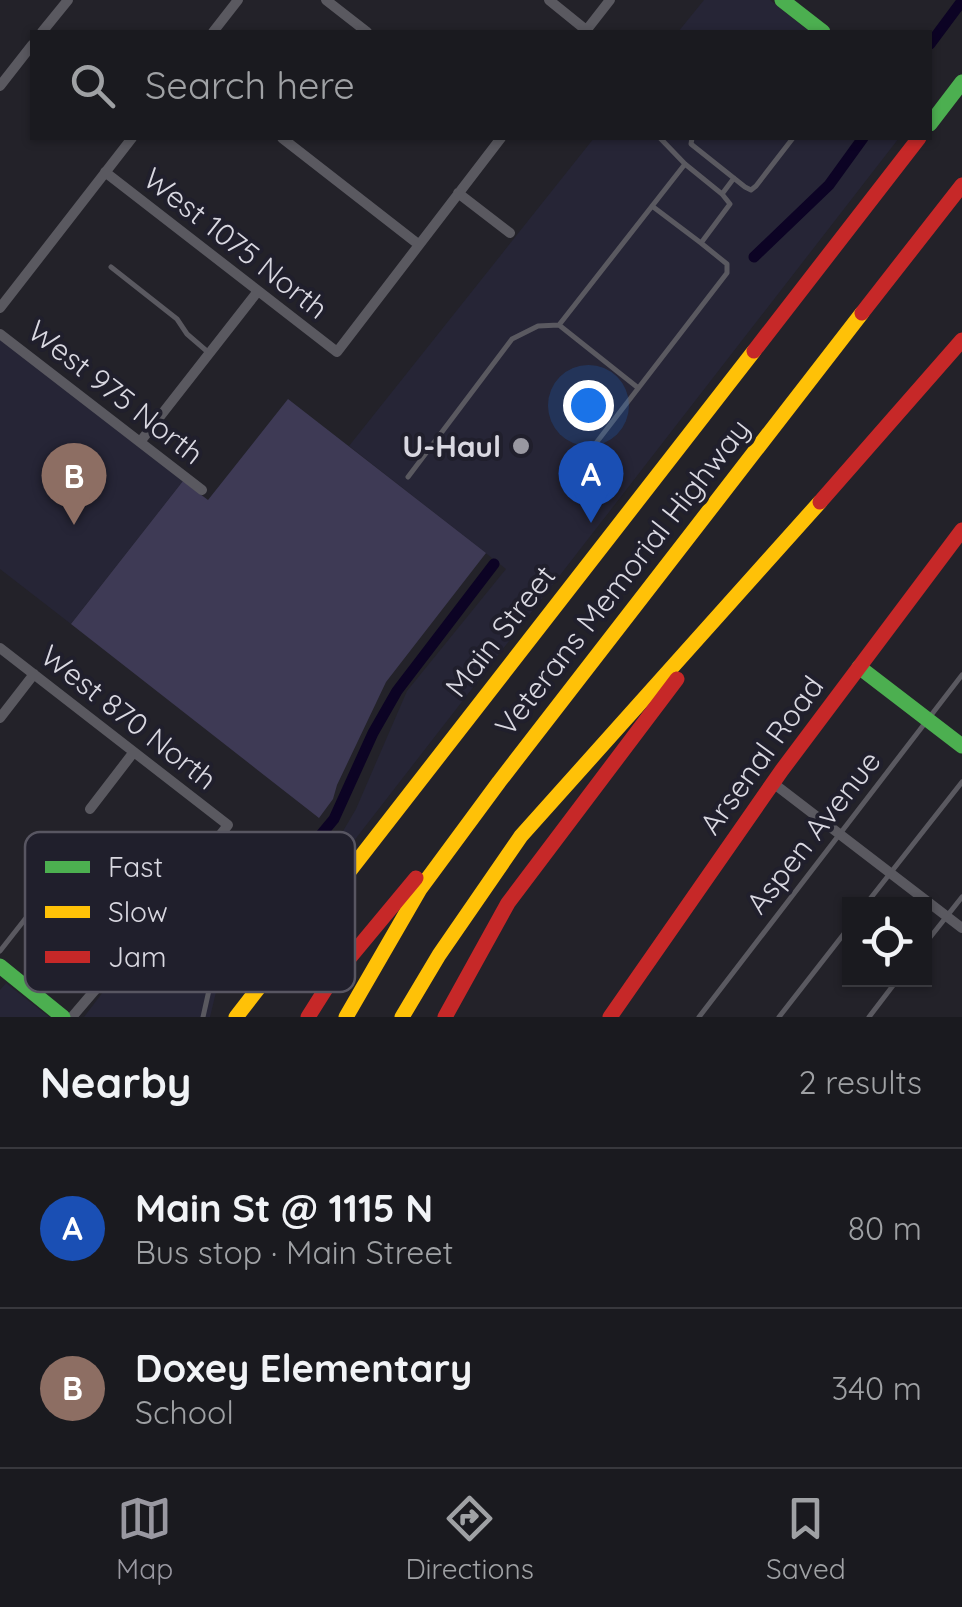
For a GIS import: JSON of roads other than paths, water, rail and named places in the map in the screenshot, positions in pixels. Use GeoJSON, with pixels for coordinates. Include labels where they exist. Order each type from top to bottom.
{"type":"FeatureCollection","features":[{"type":"Feature","properties":{"kind":"main road"},"geometry":{"type":"LineString","coordinates":[[782,0],[820,30]]}},
{"type":"Feature","properties":{"kind":"main road"},"geometry":{"type":"LineString","coordinates":[[932,119],[962,82]]}},
{"type":"Feature","properties":{"kind":"main road","name":"Main Street"},"geometry":{"type":"LineString","coordinates":[[355,864],[917,140]]}},
{"type":"Feature","properties":{"kind":"main road","name":"Veterans Memorial Highway"},"geometry":{"type":"LineString","coordinates":[[346,1017],[420,889],[499,782],[962,184]]}},
{"type":"Feature","properties":{"kind":"main road"},"geometry":{"type":"LineString","coordinates":[[402,1017],[520,836],[962,340]]}},
{"type":"Feature","properties":{"kind":"main road","name":"Arsenal Road"},"geometry":{"type":"LineString","coordinates":[[610,1017],[773,783],[962,531]]}},
{"type":"Feature","properties":{"kind":"main road"},"geometry":{"type":"LineString","coordinates":[[445,1017],[508,903],[773,555]]}},
{"type":"Feature","properties":{"kind":"main road"},"geometry":{"type":"LineString","coordinates":[[859,668],[962,746]]}},
{"type":"Feature","properties":{"kind":"main road"},"geometry":{"type":"LineString","coordinates":[[355,949],[499,782]]}},
{"type":"Feature","properties":{"kind":"main road"},"geometry":{"type":"LineString","coordinates":[[0,966],[25,986]]}},
{"type":"Feature","properties":{"kind":"main road"},"geometry":{"type":"LineString","coordinates":[[32,992],[63,1017]]}},
{"type":"Feature","properties":{"kind":"main road","name":"Main Street"},"geometry":{"type":"LineString","coordinates":[[236,1017],[255,992]]}},
{"type":"Feature","properties":{"kind":"main road"},"geometry":{"type":"LineString","coordinates":[[308,1017],[324,992]]}},
{"type":"Feature","properties":{"kind":"street"},"geometry":{"type":"LineString","coordinates":[[44,30],[68,0]]}},
{"type":"Feature","properties":{"kind":"street"},"geometry":{"type":"LineString","coordinates":[[326,0],[364,30]]}},
{"type":"Feature","properties":{"kind":"street"},"geometry":{"type":"LineString","coordinates":[[549,0],[584,30]]}},
{"type":"Feature","properties":{"kind":"street"},"geometry":{"type":"LineString","coordinates":[[586,30],[610,0]]}},
{"type":"Feature","properties":{"kind":"street"},"geometry":{"type":"LineString","coordinates":[[213,30],[234,1]]}},
{"type":"Feature","properties":{"kind":"street"},"geometry":{"type":"LineString","coordinates":[[0,86],[30,48]]}},
{"type":"Feature","properties":{"kind":"street"},"geometry":{"type":"LineString","coordinates":[[0,308],[130,140]]}},
{"type":"Feature","properties":{"kind":"street"},"geometry":{"type":"LineString","coordinates":[[285,140],[418,244],[499,140]]}},
{"type":"Feature","properties":{"kind":"street","name":"West 1075 North"},"geometry":{"type":"LineString","coordinates":[[105,172],[337,352],[418,244]]}},
{"type":"Feature","properties":{"kind":"street"},"geometry":{"type":"LineString","coordinates":[[458,192],[510,233]]}},
{"type":"Feature","properties":{"kind":"street"},"geometry":{"type":"LineString","coordinates":[[140,442],[258,291]]}},
{"type":"Feature","properties":{"kind":"street","name":"West 975 North"},"geometry":{"type":"LineString","coordinates":[[0,334],[202,490]]}},
{"type":"Feature","properties":{"kind":"street","name":"West 870 North"},"geometry":{"type":"LineString","coordinates":[[0,648],[228,825],[223,832]]}},
{"type":"Feature","properties":{"kind":"street"},"geometry":{"type":"LineString","coordinates":[[0,718],[34,674]]}},
{"type":"Feature","properties":{"kind":"street"},"geometry":{"type":"LineString","coordinates":[[90,809],[133,752]]}},
{"type":"Feature","properties":{"kind":"street"},"geometry":{"type":"LineString","coordinates":[[773,783],[962,928]]}},
{"type":"Feature","properties":{"kind":"street","name":"West 870 North"},"geometry":{"type":"LineString","coordinates":[[72,1017],[94,992]]}},
{"type":"Feature","properties":{"kind":"lane"},"geometry":{"type":"LineString","coordinates":[[662,140],[730,204],[701,243]]}},
{"type":"Feature","properties":{"kind":"lane"},"geometry":{"type":"LineString","coordinates":[[692,140],[691,144],[751,190],[792,140]]}},
{"type":"Feature","properties":{"kind":"lane"},"geometry":{"type":"LineString","coordinates":[[559,325],[685,164]]}},
{"type":"Feature","properties":{"kind":"lane"},"geometry":{"type":"LineString","coordinates":[[722,194],[734,178]]}},
{"type":"Feature","properties":{"kind":"lane"},"geometry":{"type":"LineString","coordinates":[[576,468],[727,272],[726,264],[652,206]]}},
{"type":"Feature","properties":{"kind":"lane"},"geometry":{"type":"LineString","coordinates":[[111,268],[178,320],[187,334],[210,353]]}},
{"type":"Feature","properties":{"kind":"lane"},"geometry":{"type":"LineString","coordinates":[[408,477],[512,339],[538,326],[559,325],[637,387]]}},
{"type":"Feature","properties":{"kind":"lane","name":"Aspen Avenue"},"geometry":{"type":"LineString","coordinates":[[699,1017],[962,675]]}},
{"type":"Feature","properties":{"kind":"lane"},"geometry":{"type":"LineString","coordinates":[[872,897],[962,782]]}},
{"type":"Feature","properties":{"kind":"lane"},"geometry":{"type":"LineString","coordinates":[[932,935],[962,897]]}},
{"type":"Feature","properties":{"kind":"lane"},"geometry":{"type":"LineString","coordinates":[[0,951],[25,919]]}},
{"type":"Feature","properties":{"kind":"lane"},"geometry":{"type":"LineString","coordinates":[[779,1017],[842,936]]}},
{"type":"Feature","properties":{"kind":"lane"},"geometry":{"type":"LineString","coordinates":[[868,1017],[892,987]]}},
{"type":"Feature","properties":{"kind":"lane"},"geometry":{"type":"LineString","coordinates":[[204,1017],[209,992]]}},
{"type":"Feature","properties":{"kind":"waterway"},"geometry":{"type":"LineString","coordinates":[[932,41],[962,1]]}},
{"type":"Feature","properties":{"kind":"waterway"},"geometry":{"type":"LineString","coordinates":[[754,257],[829,185],[862,140]]}},
{"type":"Feature","properties":{"kind":"waterway"},"geometry":{"type":"LineString","coordinates":[[323,832],[334,819],[397,691],[494,564]]}},
{"type":"Feature","properties":{"kind":"place","name":"U-Haul"},"geometry":{"type":"Point","coordinates":[521,446]}},
{"type":"Feature","properties":{"kind":"place","name":"Main St @ 1115 N"},"geometry":{"type":"Point","coordinates":[591,523]}},
{"type":"Feature","properties":{"kind":"place","name":"Doxey Elementary"},"geometry":{"type":"Point","coordinates":[74,525]}}]}
